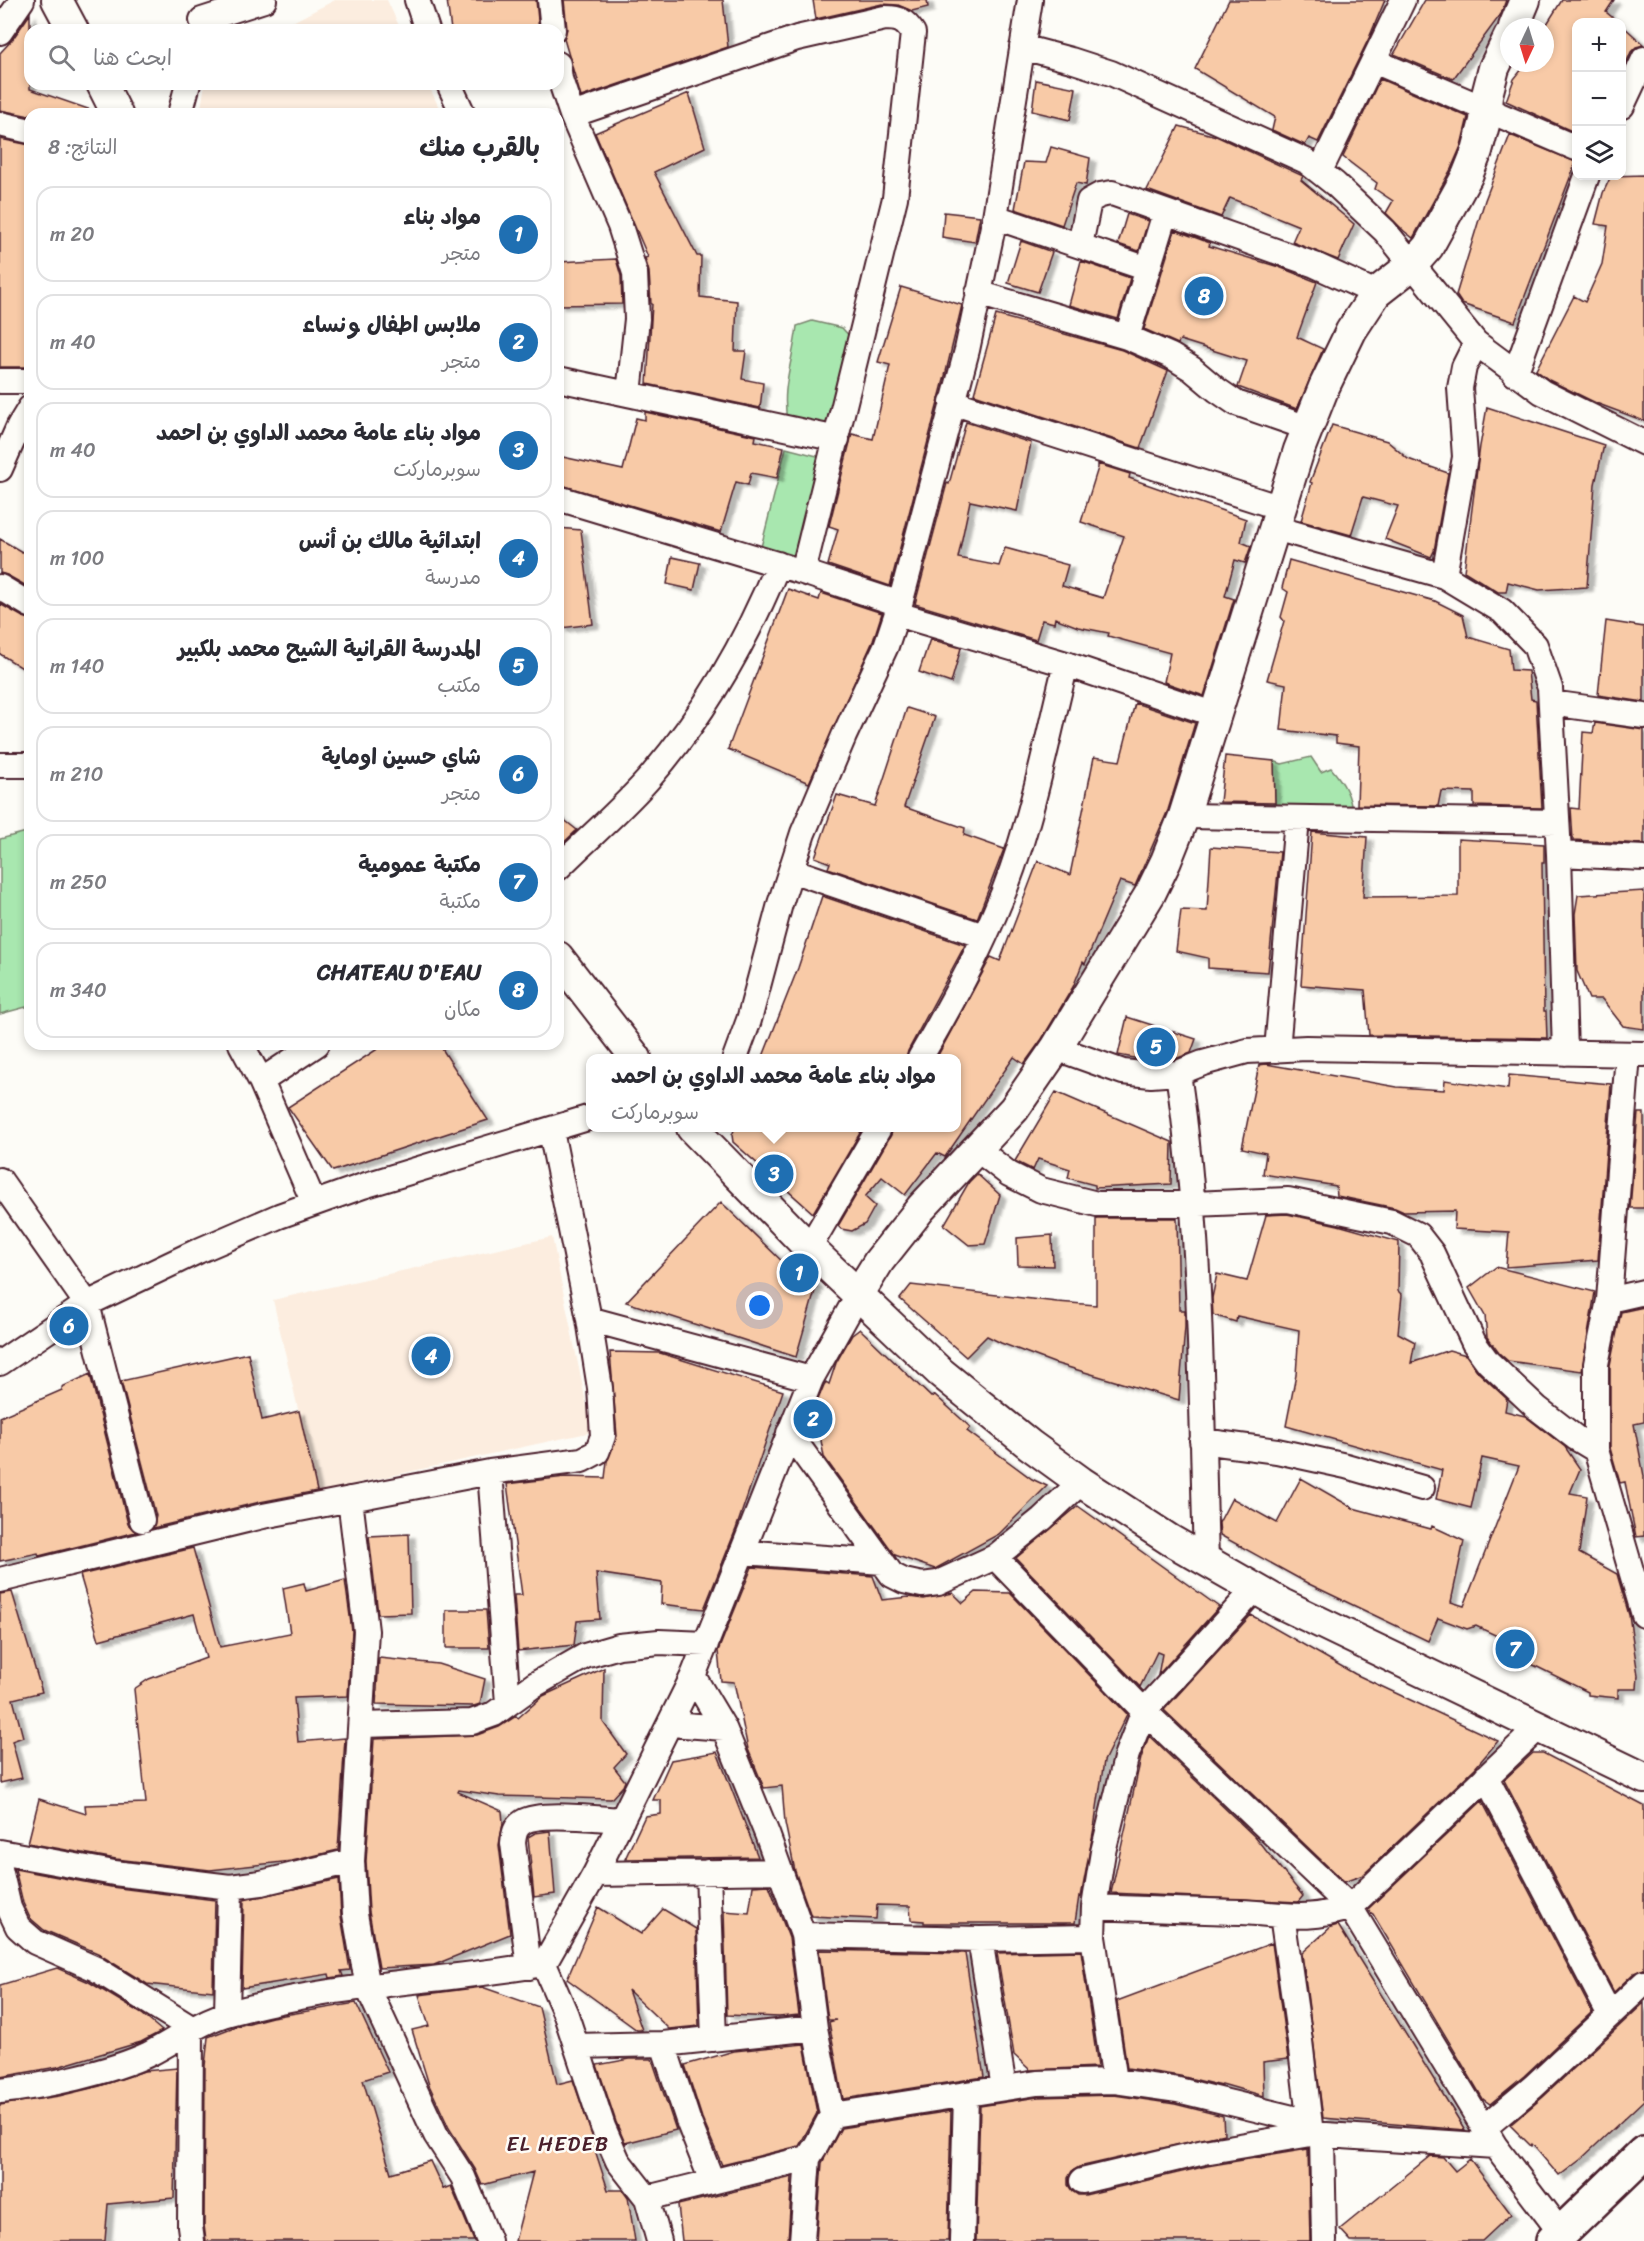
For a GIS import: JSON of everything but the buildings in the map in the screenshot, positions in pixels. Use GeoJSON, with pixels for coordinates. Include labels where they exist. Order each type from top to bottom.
{"type":"FeatureCollection","features":[{"type":"Feature","properties":{"kind":"main road"},"geometry":{"type":"LineString","coordinates":[[1557,2237],[1644,2153]]}},
{"type":"Feature","properties":{"kind":"street"},"geometry":{"type":"LineString","coordinates":[[0,32],[22,0]]}},
{"type":"Feature","properties":{"kind":"street"},"geometry":{"type":"LineString","coordinates":[[57,0],[70,24]]}},
{"type":"Feature","properties":{"kind":"street"},"geometry":{"type":"LineString","coordinates":[[202,17],[264,0]]}},
{"type":"Feature","properties":{"kind":"street"},"geometry":{"type":"LineString","coordinates":[[417,0],[425,24]]}},
{"type":"Feature","properties":{"kind":"street"},"geometry":{"type":"LineString","coordinates":[[550,0],[552,24]]}},
{"type":"Feature","properties":{"kind":"street"},"geometry":{"type":"LineString","coordinates":[[737,1054],[752,1009],[791,870],[817,801],[886,646],[899,609],[967,350],[995,218],[1030,0]]}},
{"type":"Feature","properties":{"kind":"street"},"geometry":{"type":"LineString","coordinates":[[1320,171],[1403,0]]}},
{"type":"Feature","properties":{"kind":"street"},"geometry":{"type":"LineString","coordinates":[[1518,18],[1525,0]]}},
{"type":"Feature","properties":{"kind":"street"},"geometry":{"type":"LineString","coordinates":[[572,115],[797,38],[885,18],[897,18],[906,22],[913,33],[895,198],[803,572]]}},
{"type":"Feature","properties":{"kind":"street"},"geometry":{"type":"LineString","coordinates":[[1022,47],[1112,73],[1306,160],[1385,231],[1476,343],[1542,392],[1644,443]]}},
{"type":"Feature","properties":{"kind":"street"},"geometry":{"type":"LineString","coordinates":[[0,2091],[22,2089],[95,2072],[147,2055],[191,2028],[227,2013],[264,2004],[537,1965],[595,1874],[670,1724],[693,1676],[811,1379],[858,1296],[879,1260],[921,1208],[1014,1109],[1056,1048],[1150,894],[1184,816],[1278,518],[1324,387],[1351,331],[1376,293],[1413,264],[1428,247],[1467,176],[1477,151],[1494,68],[1500,56]]}},
{"type":"Feature","properties":{"kind":"street"},"geometry":{"type":"LineString","coordinates":[[1626,97],[1644,58]]}},
{"type":"Feature","properties":{"kind":"street"},"geometry":{"type":"LineString","coordinates":[[1374,61],[1572,146]]}},
{"type":"Feature","properties":{"kind":"street"},"geometry":{"type":"LineString","coordinates":[[105,90],[114,108]]}},
{"type":"Feature","properties":{"kind":"street"},"geometry":{"type":"LineString","coordinates":[[182,108],[186,90]]}},
{"type":"Feature","properties":{"kind":"street"},"geometry":{"type":"LineString","coordinates":[[452,90],[460,108]]}},
{"type":"Feature","properties":{"kind":"street"},"geometry":{"type":"LineString","coordinates":[[564,90],[572,115],[620,226],[635,273],[637,319],[628,394]]}},
{"type":"Feature","properties":{"kind":"street"},"geometry":{"type":"LineString","coordinates":[[0,124],[24,130]]}},
{"type":"Feature","properties":{"kind":"street"},"geometry":{"type":"LineString","coordinates":[[1515,374],[1586,180]]}},
{"type":"Feature","properties":{"kind":"street"},"geometry":{"type":"LineString","coordinates":[[1080,245],[1089,201],[1100,195],[1112,193],[1315,265],[1376,293]]}},
{"type":"Feature","properties":{"kind":"street"},"geometry":{"type":"LineString","coordinates":[[1127,337],[1165,213]]}},
{"type":"Feature","properties":{"kind":"street"},"geometry":{"type":"LineString","coordinates":[[995,218],[1148,269]]}},
{"type":"Feature","properties":{"kind":"street"},"geometry":{"type":"LineString","coordinates":[[978,293],[1127,337],[1171,356],[1236,403],[1308,428]]}},
{"type":"Feature","properties":{"kind":"street"},"geometry":{"type":"LineString","coordinates":[[1444,576],[1465,457],[1460,388],[1464,367],[1476,343]]}},
{"type":"Feature","properties":{"kind":"street"},"geometry":{"type":"LineString","coordinates":[[564,380],[837,439]]}},
{"type":"Feature","properties":{"kind":"street"},"geometry":{"type":"LineString","coordinates":[[0,381],[24,381]]}},
{"type":"Feature","properties":{"kind":"street"},"geometry":{"type":"LineString","coordinates":[[952,402],[1444,576],[1502,611],[1535,645],[1550,688],[1559,854],[1565,1053]]}},
{"type":"Feature","properties":{"kind":"street"},"geometry":{"type":"LineString","coordinates":[[0,468],[24,418]]}},
{"type":"Feature","properties":{"kind":"street"},"geometry":{"type":"LineString","coordinates":[[564,500],[803,572],[899,609],[1216,715]]}},
{"type":"Feature","properties":{"kind":"street"},"geometry":{"type":"LineString","coordinates":[[564,862],[652,776],[693,722],[760,608],[778,564]]}},
{"type":"Feature","properties":{"kind":"street"},"geometry":{"type":"LineString","coordinates":[[0,587],[24,601]]}},
{"type":"Feature","properties":{"kind":"street"},"geometry":{"type":"LineString","coordinates":[[923,1054],[996,912],[1022,840],[1066,664]]}},
{"type":"Feature","properties":{"kind":"street"},"geometry":{"type":"LineString","coordinates":[[1551,703],[1644,716]]}},
{"type":"Feature","properties":{"kind":"street"},"geometry":{"type":"LineString","coordinates":[[0,765],[24,765]]}},
{"type":"Feature","properties":{"kind":"street"},"geometry":{"type":"LineString","coordinates":[[1184,816],[1557,822]]}},
{"type":"Feature","properties":{"kind":"street"},"geometry":{"type":"LineString","coordinates":[[1277,1050],[1297,819]]}},
{"type":"Feature","properties":{"kind":"street"},"geometry":{"type":"LineString","coordinates":[[1559,854],[1644,858]]}},
{"type":"Feature","properties":{"kind":"street"},"geometry":{"type":"LineString","coordinates":[[791,870],[984,936]]}},
{"type":"Feature","properties":{"kind":"street"},"geometry":{"type":"LineString","coordinates":[[564,965],[632,1054]]}},
{"type":"Feature","properties":{"kind":"street"},"geometry":{"type":"LineString","coordinates":[[1056,1048],[1123,1072],[1151,1075],[1178,1073],[1203,1063],[1247,1051],[1364,1049],[1636,1054],[1609,1300],[1596,1364],[1596,1450],[1644,1616]]}},
{"type":"Feature","properties":{"kind":"street"},"geometry":{"type":"LineString","coordinates":[[244,1050],[261,1081],[314,1203]]}},
{"type":"Feature","properties":{"kind":"street"},"geometry":{"type":"LineString","coordinates":[[261,1081],[308,1050]]}},
{"type":"Feature","properties":{"kind":"street"},"geometry":{"type":"LineString","coordinates":[[1178,1073],[1188,1142],[1192,1204],[1206,1560]]}},
{"type":"Feature","properties":{"kind":"street"},"geometry":{"type":"LineString","coordinates":[[0,1363],[87,1304],[198,1251],[279,1216],[363,1186],[586,1119]]}},
{"type":"Feature","properties":{"kind":"street"},"geometry":{"type":"LineString","coordinates":[[0,1580],[263,1516],[490,1472],[582,1460],[597,1452],[603,1436],[600,1388],[589,1319],[551,1131]]}},
{"type":"Feature","properties":{"kind":"street"},"geometry":{"type":"LineString","coordinates":[[698,1132],[809,1248],[940,1372],[1030,1445],[1081,1482],[1170,1540],[1282,1604],[1540,1726],[1644,1778]]}},
{"type":"Feature","properties":{"kind":"street"},"geometry":{"type":"LineString","coordinates":[[809,1248],[877,1132]]}},
{"type":"Feature","properties":{"kind":"street"},"geometry":{"type":"LineString","coordinates":[[977,1149],[1009,1174],[1041,1190],[1097,1204],[1192,1204],[1288,1200],[1392,1222],[1418,1235],[1432,1252],[1474,1343],[1488,1362],[1537,1408],[1576,1438],[1596,1450]]}},
{"type":"Feature","properties":{"kind":"street"},"geometry":{"type":"LineString","coordinates":[[0,1180],[87,1304],[142,1520]]}},
{"type":"Feature","properties":{"kind":"street"},"geometry":{"type":"LineString","coordinates":[[1609,1300],[1644,1292]]}},
{"type":"Feature","properties":{"kind":"street"},"geometry":{"type":"LineString","coordinates":[[589,1319],[811,1379]]}},
{"type":"Feature","properties":{"kind":"street"},"geometry":{"type":"LineString","coordinates":[[789,1433],[892,1575],[904,1581],[922,1585],[938,1582],[995,1557],[1042,1520],[1081,1482]]}},
{"type":"Feature","properties":{"kind":"street"},"geometry":{"type":"LineString","coordinates":[[1202,1441],[1277,1450],[1346,1466],[1422,1488]]}},
{"type":"Feature","properties":{"kind":"street"},"geometry":{"type":"LineString","coordinates":[[490,1472],[508,1703]]}},
{"type":"Feature","properties":{"kind":"street"},"geometry":{"type":"LineString","coordinates":[[350,1499],[366,1631],[352,1861],[355,1914],[368,1988],[436,2135],[463,2177],[489,2241]]}},
{"type":"Feature","properties":{"kind":"street"},"geometry":{"type":"LineString","coordinates":[[742,1552],[883,1562]]}},
{"type":"Feature","properties":{"kind":"street"},"geometry":{"type":"LineString","coordinates":[[995,1557],[1144,1711],[1350,1907],[1489,2137],[1557,2237]]}},
{"type":"Feature","properties":{"kind":"street"},"geometry":{"type":"LineString","coordinates":[[1115,2080],[1093,1937],[1094,1907],[1127,1754],[1144,1711],[1255,1589]]}},
{"type":"Feature","properties":{"kind":"street"},"geometry":{"type":"LineString","coordinates":[[361,1725],[472,1722],[494,1714],[534,1685],[585,1656],[619,1646],[659,1642],[706,1644]]}},
{"type":"Feature","properties":{"kind":"street"},"geometry":{"type":"LineString","coordinates":[[693,1676],[724,1728],[803,1935],[815,2028],[832,2115],[808,2157],[802,2241]]}},
{"type":"Feature","properties":{"kind":"street"},"geometry":{"type":"LineString","coordinates":[[670,1724],[724,1728]]}},
{"type":"Feature","properties":{"kind":"street"},"geometry":{"type":"LineString","coordinates":[[1094,1907],[1314,1916],[1330,1914],[1350,1907],[1540,1726]]}},
{"type":"Feature","properties":{"kind":"street"},"geometry":{"type":"LineString","coordinates":[[1486,1777],[1610,2015]]}},
{"type":"Feature","properties":{"kind":"street"},"geometry":{"type":"LineString","coordinates":[[622,1820],[545,1816],[524,1822],[515,1830],[513,1843],[537,1965],[566,2015],[603,2127],[618,2161],[647,2198],[659,2241]]}},
{"type":"Feature","properties":{"kind":"street"},"geometry":{"type":"LineString","coordinates":[[0,1852],[114,1874],[230,1887],[261,1883],[352,1861]]}},
{"type":"Feature","properties":{"kind":"street"},"geometry":{"type":"LineString","coordinates":[[0,1869],[9,1908],[9,1928],[96,1969],[191,2028]]}},
{"type":"Feature","properties":{"kind":"street"},"geometry":{"type":"LineString","coordinates":[[595,1874],[780,1871]]}},
{"type":"Feature","properties":{"kind":"street"},"geometry":{"type":"LineString","coordinates":[[708,1872],[714,2039]]}},
{"type":"Feature","properties":{"kind":"street"},"geometry":{"type":"LineString","coordinates":[[227,2013],[230,1887]]}},
{"type":"Feature","properties":{"kind":"street"},"geometry":{"type":"LineString","coordinates":[[1282,1915],[1314,2130],[1324,2241]]}},
{"type":"Feature","properties":{"kind":"street"},"geometry":{"type":"LineString","coordinates":[[803,1935],[980,1940],[1093,1937]]}},
{"type":"Feature","properties":{"kind":"street"},"geometry":{"type":"LineString","coordinates":[[980,1940],[1004,2088]]}},
{"type":"Feature","properties":{"kind":"street"},"geometry":{"type":"LineString","coordinates":[[1489,2137],[1533,2087],[1644,1983]]}},
{"type":"Feature","properties":{"kind":"street"},"geometry":{"type":"LineString","coordinates":[[189,2240],[191,2028]]}},
{"type":"Feature","properties":{"kind":"street"},"geometry":{"type":"LineString","coordinates":[[576,2046],[663,2044],[815,2028]]}},
{"type":"Feature","properties":{"kind":"street"},"geometry":{"type":"LineString","coordinates":[[663,2044],[689,2123],[712,2181]]}},
{"type":"Feature","properties":{"kind":"street"},"geometry":{"type":"LineString","coordinates":[[832,2115],[1004,2088],[1115,2080],[1178,2090],[1314,2130]]}},
{"type":"Feature","properties":{"kind":"street"},"geometry":{"type":"LineString","coordinates":[[962,2241],[966,2094]]}},
{"type":"Feature","properties":{"kind":"street"},"geometry":{"type":"LineString","coordinates":[[1082,2181],[1204,2152],[1314,2130],[1489,2137]]}},
{"type":"Feature","properties":{"kind":"street"},"geometry":{"type":"LineString","coordinates":[[647,2198],[808,2157]]}},
{"type":"Feature","properties":{"kind":"shaded area"},"geometry":{"type":"Polygon","coordinates":[[[335,0],[387,0],[398,24],[289,24],[335,0]]]}},
{"type":"Feature","properties":{"kind":"shaded area"},"geometry":{"type":"Polygon","coordinates":[[[204,90],[431,90],[439,108],[201,108],[204,90]]]}},
{"type":"Feature","properties":{"kind":"shaded area"},"geometry":{"type":"Polygon","coordinates":[[[552,1237],[592,1432],[317,1492],[273,1300],[552,1237]]]}},
{"type":"Feature","properties":{"kind":"green space"},"geometry":{"type":"Polygon","coordinates":[[[812,321],[842,328],[853,340],[827,433],[788,426],[786,412],[786,387],[797,326],[812,321]]]}},
{"type":"Feature","properties":{"kind":"green space"},"geometry":{"type":"Polygon","coordinates":[[[786,448],[825,458],[797,565],[759,555],[786,448]]]}},
{"type":"Feature","properties":{"kind":"green space"},"geometry":{"type":"Polygon","coordinates":[[[1311,757],[1321,772],[1331,768],[1339,778],[1346,789],[1352,813],[1275,812],[1274,761],[1282,764],[1311,757]]]}},
{"type":"Feature","properties":{"kind":"green space"},"geometry":{"type":"Polygon","coordinates":[[[24,833],[24,1008],[0,1014],[0,839],[24,833]]]}},
{"type":"Feature","properties":{"kind":"place","name":"CHATEAU D'EAU"},"geometry":{"type":"Point","coordinates":[1204,296]}},
{"type":"Feature","properties":{"kind":"place","name":"المدرسة القرانية الشيح محمد بلكبير"},"geometry":{"type":"Point","coordinates":[1156,1047]}},
{"type":"Feature","properties":{"kind":"place","name":"مواد بناء عامة محمد الداوي بن احمد"},"geometry":{"type":"Point","coordinates":[774,1174]}},
{"type":"Feature","properties":{"kind":"place","name":"مواد بناء"},"geometry":{"type":"Point","coordinates":[799,1273]}},
{"type":"Feature","properties":{"kind":"place","name":"شاي حسين اوماية"},"geometry":{"type":"Point","coordinates":[69,1326]}},
{"type":"Feature","properties":{"kind":"place","name":"ابتدائية مالك بن أنس"},"geometry":{"type":"Point","coordinates":[431,1356]}},
{"type":"Feature","properties":{"kind":"place","name":"ملابس اطفال ونساء"},"geometry":{"type":"Point","coordinates":[813,1419]}},
{"type":"Feature","properties":{"kind":"place","name":"مكتبة عمومية"},"geometry":{"type":"Point","coordinates":[1515,1649]}},
{"type":"Feature","properties":{"kind":"district","name":"EL HEDEB"},"geometry":{"type":"Point","coordinates":[558,2144]}}]}
